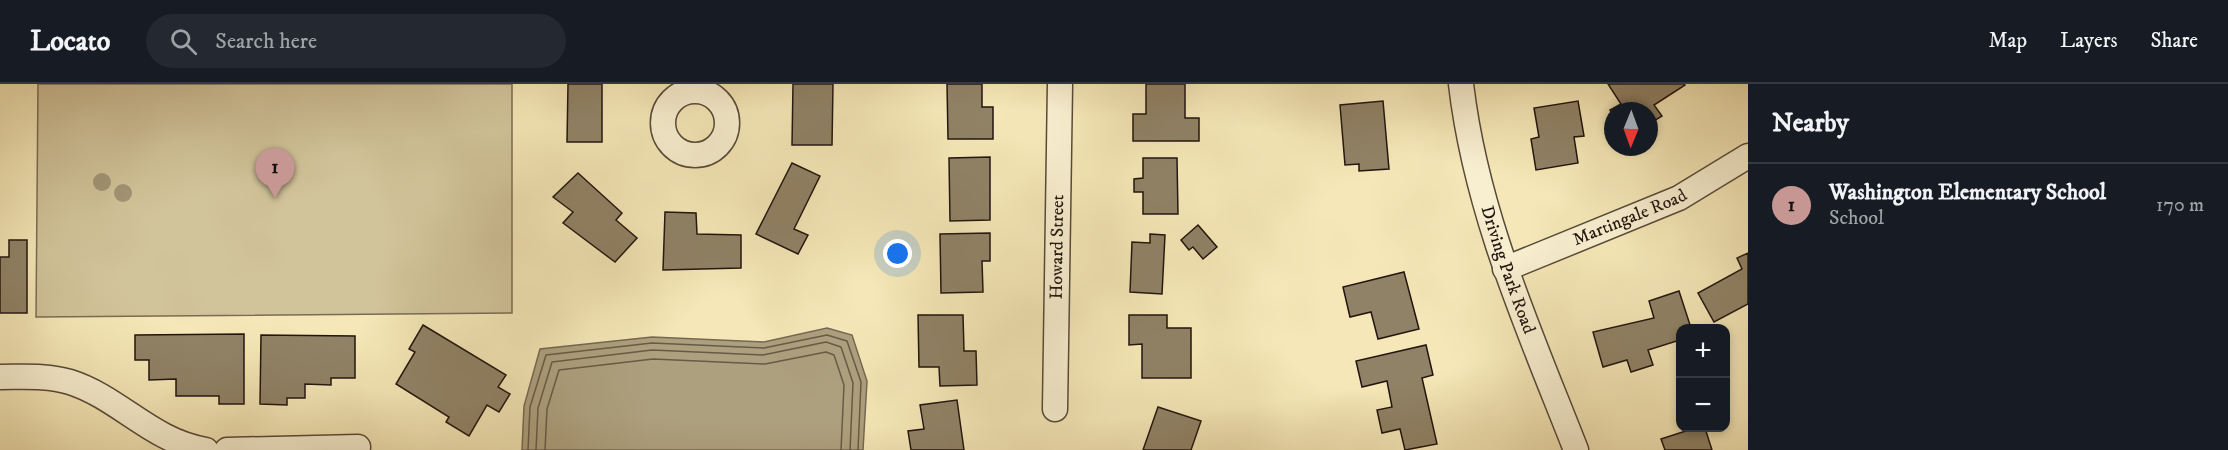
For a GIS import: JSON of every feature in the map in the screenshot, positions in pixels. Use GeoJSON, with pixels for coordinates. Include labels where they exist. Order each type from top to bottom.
{"type":"FeatureCollection","features":[{"type":"Feature","properties":{"kind":"street","name":"Howard Street"},"geometry":{"type":"LineString","coordinates":[[1055,409],[1060,84]]}},
{"type":"Feature","properties":{"kind":"street","name":"Driving Park Road"},"geometry":{"type":"LineString","coordinates":[[1461,84],[1472,157],[1505,269],[1576,450]]}},
{"type":"Feature","properties":{"kind":"street","name":"Martingale Road"},"geometry":{"type":"LineString","coordinates":[[1505,269],[1679,198],[1748,156]]}},
{"type":"Feature","properties":{"kind":"street"},"geometry":{"type":"LineString","coordinates":[[0,377],[30,377],[69,382],[91,392],[159,435],[177,443],[206,450]]}},
{"type":"Feature","properties":{"kind":"street"},"geometry":{"type":"LineString","coordinates":[[227,450],[358,447]]}},
{"type":"Feature","properties":{"kind":"shaded area"},"geometry":{"type":"Polygon","coordinates":[[[38,84],[512,84],[512,313],[36,317],[38,84]]]}},
{"type":"Feature","properties":{"kind":"water"},"geometry":{"type":"Polygon","coordinates":[[[827,328],[852,335],[867,381],[863,450],[522,450],[524,406],[540,349],[652,337],[764,342],[827,328]]]}},
{"type":"Feature","properties":{"kind":"building"},"geometry":{"type":"Polygon","coordinates":[[[568,84],[602,84],[602,142],[567,142],[568,84]]]}},
{"type":"Feature","properties":{"kind":"building"},"geometry":{"type":"Polygon","coordinates":[[[793,84],[833,84],[832,145],[792,145],[793,84]]]}},
{"type":"Feature","properties":{"kind":"building"},"geometry":{"type":"Polygon","coordinates":[[[947,84],[982,84],[982,107],[993,107],[993,139],[948,139],[947,84]]]}},
{"type":"Feature","properties":{"kind":"building"},"geometry":{"type":"Polygon","coordinates":[[[1146,84],[1185,84],[1185,118],[1199,118],[1199,141],[1133,141],[1133,114],[1146,114],[1146,84]]]}},
{"type":"Feature","properties":{"kind":"building"},"geometry":{"type":"Polygon","coordinates":[[[1608,84],[1685,85],[1658,102],[1620,102],[1608,84]]]}},
{"type":"Feature","properties":{"kind":"building"},"geometry":{"type":"Polygon","coordinates":[[[1383,101],[1389,169],[1359,171],[1359,164],[1345,165],[1340,105],[1383,101]]]}},
{"type":"Feature","properties":{"kind":"building"},"geometry":{"type":"Polygon","coordinates":[[[1578,101],[1584,136],[1574,137],[1578,163],[1536,170],[1531,139],[1539,137],[1534,108],[1578,101]]]}},
{"type":"Feature","properties":{"kind":"building"},"geometry":{"type":"Polygon","coordinates":[[[990,157],[990,220],[950,221],[949,158],[990,157]]]}},
{"type":"Feature","properties":{"kind":"building"},"geometry":{"type":"Polygon","coordinates":[[[1143,158],[1177,158],[1178,214],[1143,214],[1143,192],[1134,192],[1134,179],[1143,178],[1143,158]]]}},
{"type":"Feature","properties":{"kind":"building"},"geometry":{"type":"Polygon","coordinates":[[[792,163],[820,176],[794,229],[808,235],[798,254],[756,234],[792,163]]]}},
{"type":"Feature","properties":{"kind":"building"},"geometry":{"type":"Polygon","coordinates":[[[578,173],[622,213],[616,220],[637,238],[615,262],[563,223],[573,212],[553,197],[578,173]]]}},
{"type":"Feature","properties":{"kind":"building"},"geometry":{"type":"Polygon","coordinates":[[[665,212],[696,213],[697,234],[741,235],[741,268],[663,270],[665,212]]]}},
{"type":"Feature","properties":{"kind":"building"},"geometry":{"type":"Polygon","coordinates":[[[1198,225],[1217,247],[1203,259],[1193,247],[1189,250],[1181,240],[1198,225]]]}},
{"type":"Feature","properties":{"kind":"building"},"geometry":{"type":"Polygon","coordinates":[[[990,233],[990,261],[982,261],[983,292],[941,293],[940,234],[990,233]]]}},
{"type":"Feature","properties":{"kind":"building"},"geometry":{"type":"Polygon","coordinates":[[[1150,234],[1165,235],[1162,294],[1130,292],[1132,242],[1150,243],[1150,234]]]}},
{"type":"Feature","properties":{"kind":"building"},"geometry":{"type":"Polygon","coordinates":[[[9,240],[27,240],[27,313],[0,313],[0,257],[9,257],[9,240]]]}},
{"type":"Feature","properties":{"kind":"building"},"geometry":{"type":"Polygon","coordinates":[[[1748,253],[1748,304],[1714,322],[1698,293],[1742,269],[1737,258],[1748,253]]]}},
{"type":"Feature","properties":{"kind":"building"},"geometry":{"type":"Polygon","coordinates":[[[1404,272],[1419,329],[1378,339],[1371,312],[1350,317],[1343,287],[1404,272]]]}},
{"type":"Feature","properties":{"kind":"building"},"geometry":{"type":"Polygon","coordinates":[[[1679,291],[1690,324],[1676,324],[1676,341],[1648,350],[1653,365],[1631,372],[1627,360],[1603,367],[1593,332],[1654,318],[1649,301],[1679,291]]]}},
{"type":"Feature","properties":{"kind":"building"},"geometry":{"type":"Polygon","coordinates":[[[918,315],[963,315],[964,351],[976,351],[977,385],[940,386],[939,367],[919,367],[918,315]]]}},
{"type":"Feature","properties":{"kind":"building"},"geometry":{"type":"Polygon","coordinates":[[[1129,315],[1167,315],[1167,328],[1191,328],[1191,378],[1142,378],[1142,344],[1129,345],[1129,315]]]}},
{"type":"Feature","properties":{"kind":"building"},"geometry":{"type":"Polygon","coordinates":[[[423,325],[506,375],[498,387],[510,394],[499,412],[487,405],[469,436],[446,422],[449,417],[396,384],[415,352],[409,349],[423,325]]]}},
{"type":"Feature","properties":{"kind":"building"},"geometry":{"type":"Polygon","coordinates":[[[244,334],[244,404],[219,404],[219,396],[176,396],[176,379],[149,380],[149,360],[135,360],[135,335],[244,334]]]}},
{"type":"Feature","properties":{"kind":"building"},"geometry":{"type":"Polygon","coordinates":[[[261,335],[355,336],[355,378],[331,378],[331,385],[305,384],[305,398],[287,398],[287,405],[260,404],[261,335]]]}},
{"type":"Feature","properties":{"kind":"building"},"geometry":{"type":"Polygon","coordinates":[[[1426,345],[1433,375],[1422,378],[1437,444],[1405,450],[1400,429],[1382,433],[1377,410],[1392,407],[1387,381],[1362,387],[1356,361],[1426,345]]]}},
{"type":"Feature","properties":{"kind":"building"},"geometry":{"type":"Polygon","coordinates":[[[957,400],[964,450],[911,450],[908,431],[924,429],[920,405],[957,400]]]}},
{"type":"Feature","properties":{"kind":"building"},"geometry":{"type":"Polygon","coordinates":[[[1158,407],[1201,421],[1191,450],[1143,450],[1158,407]]]}},
{"type":"Feature","properties":{"kind":"building"},"geometry":{"type":"Polygon","coordinates":[[[1683,432],[1706,432],[1712,450],[1665,450],[1661,439],[1683,432]]]}},
{"type":"Feature","properties":{"kind":"place","name":"Washington Elementary School"},"geometry":{"type":"Point","coordinates":[275,198]}}]}
